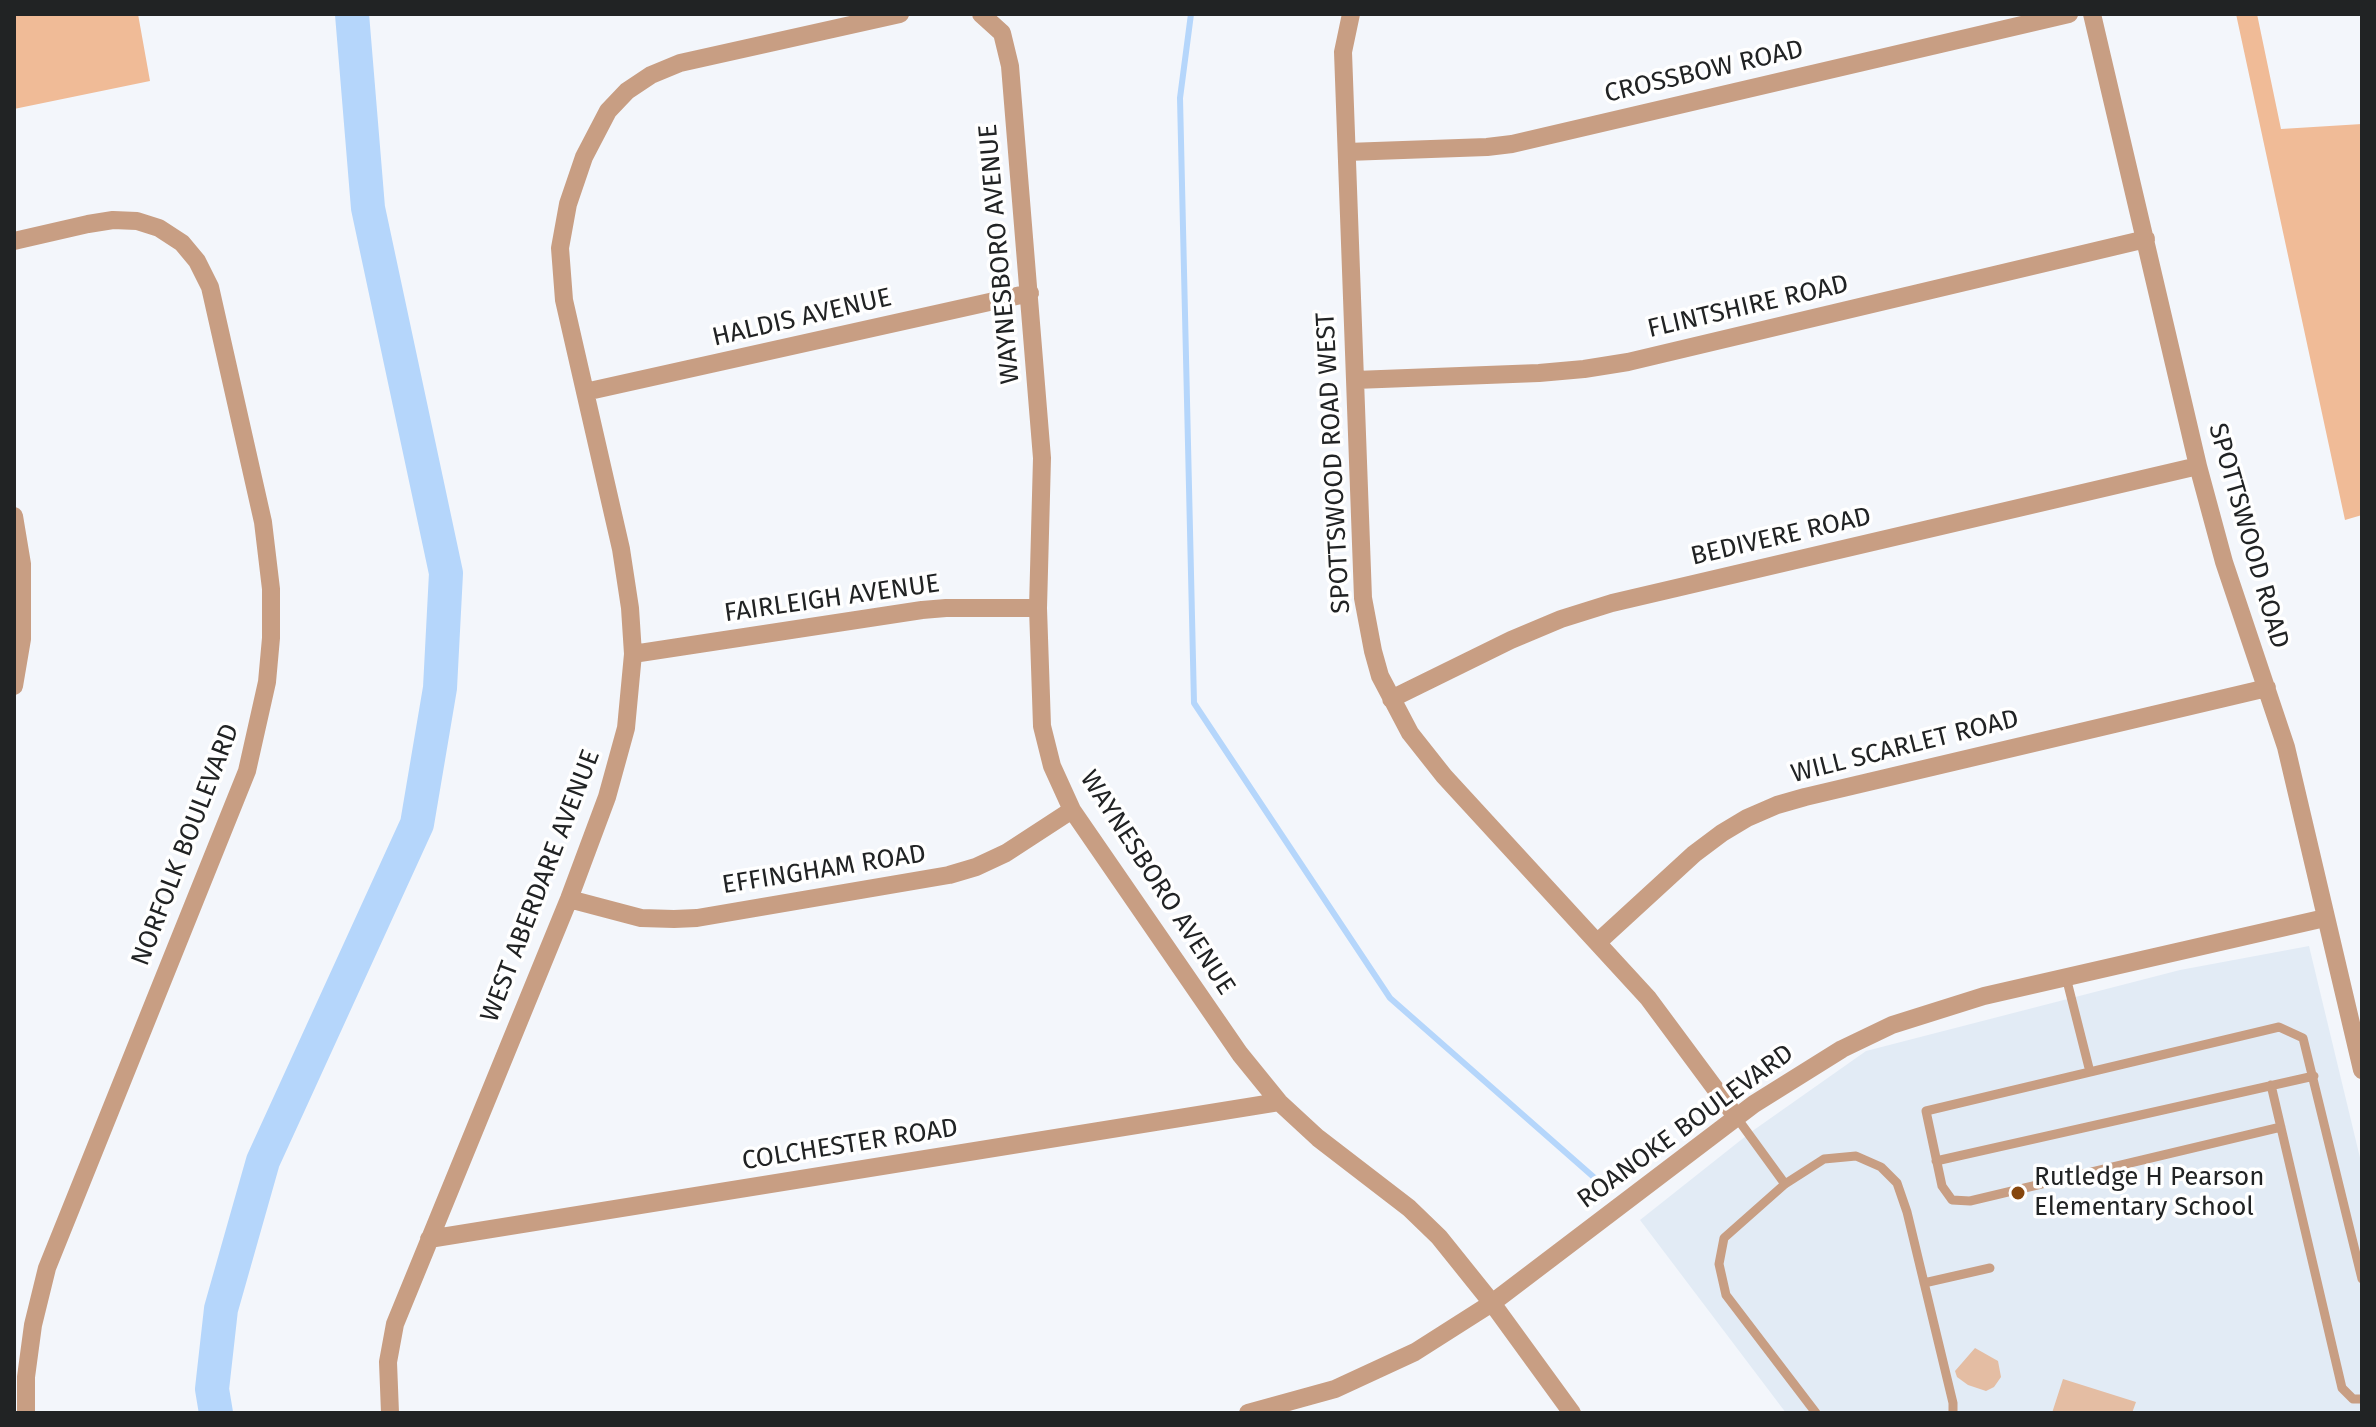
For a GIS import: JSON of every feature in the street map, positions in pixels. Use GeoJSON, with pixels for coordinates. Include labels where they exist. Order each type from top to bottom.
{"type":"FeatureCollection","features":[{"type":"Feature","properties":{"kind":"street"},"geometry":{"type":"LineString","coordinates":[[857,19],[900,14]]}},
{"type":"Feature","properties":{"kind":"street","name":"WAYNESBORO AVENUE"},"geometry":{"type":"LineString","coordinates":[[981,14],[1002,33],[1010,66],[1042,458],[1038,608],[1042,726],[1052,766],[1072,810],[1240,1054],[1279,1102],[1318,1138],[1409,1208],[1439,1237],[1492,1303],[1572,1413]]}},
{"type":"Feature","properties":{"kind":"street","name":"SPOTTSWOOD ROAD WEST"},"geometry":{"type":"LineString","coordinates":[[1351,14],[1343,52],[1363,598],[1373,651],[1391,699],[1410,733],[1444,776],[1648,998],[1737,1118]]}},
{"type":"Feature","properties":{"kind":"street","name":"CROSSBOW ROAD"},"geometry":{"type":"LineString","coordinates":[[1347,152],[1512,144],[2069,14]]}},
{"type":"Feature","properties":{"kind":"street","name":"SPOTTSWOOD ROAD"},"geometry":{"type":"LineString","coordinates":[[2092,14],[2198,466],[2224,562],[2286,747],[2362,1070]]}},
{"type":"Feature","properties":{"kind":"street","name":"WEST ABERDARE AVENUE"},"geometry":{"type":"LineString","coordinates":[[390,1413],[388,1362],[395,1324],[569,899],[607,797],[626,728],[633,654],[630,608],[621,549],[564,300],[560,248],[568,204],[584,157],[608,111],[627,91],[651,75],[680,63],[857,19]]}},
{"type":"Feature","properties":{"kind":"street","name":"NORFOLK BOULEVARD"},"geometry":{"type":"LineString","coordinates":[[14,241],[88,224],[113,220],[137,221],[159,228],[182,243],[197,261],[210,287],[263,522],[271,589],[267,682],[247,771],[47,1268],[33,1325],[26,1377],[26,1413]]}},
{"type":"Feature","properties":{"kind":"street","name":"FLINTSHIRE ROAD"},"geometry":{"type":"LineString","coordinates":[[1355,380],[1539,373],[1628,362],[2146,239]]}},
{"type":"Feature","properties":{"kind":"street","name":"HALDIS AVENUE"},"geometry":{"type":"LineString","coordinates":[[585,392],[1030,293]]}},
{"type":"Feature","properties":{"kind":"street","name":"BEDIVERE ROAD"},"geometry":{"type":"LineString","coordinates":[[1391,699],[1511,640],[1561,619],[1612,603],[2198,466]]}},
{"type":"Feature","properties":{"kind":"street"},"geometry":{"type":"LineString","coordinates":[[14,516],[22,639],[14,686]]}},
{"type":"Feature","properties":{"kind":"street","name":"FAIRLEIGH AVENUE"},"geometry":{"type":"LineString","coordinates":[[633,654],[922,610],[1038,608]]}},
{"type":"Feature","properties":{"kind":"street","name":"WILL SCARLET ROAD"},"geometry":{"type":"LineString","coordinates":[[1598,942],[1694,854],[1735,825],[1777,805],[2267,688]]}},
{"type":"Feature","properties":{"kind":"street","name":"EFFINGHAM ROAD"},"geometry":{"type":"LineString","coordinates":[[569,899],[641,918],[697,918],[949,875],[1006,853],[1072,810]]}},
{"type":"Feature","properties":{"kind":"street","name":"ROANOKE BOULEVARD"},"geometry":{"type":"LineString","coordinates":[[1248,1413],[1335,1389],[1415,1352],[1492,1303],[1737,1118],[1813,1066],[1892,1025],[1955,1004],[2325,918]]}},
{"type":"Feature","properties":{"kind":"street","name":"COLCHESTER ROAD"},"geometry":{"type":"LineString","coordinates":[[429,1239],[1279,1102]]}},
{"type":"Feature","properties":{"kind":"lane"},"geometry":{"type":"LineString","coordinates":[[2066,977],[2090,1072]]}},
{"type":"Feature","properties":{"kind":"lane"},"geometry":{"type":"LineString","coordinates":[[2281,1127],[1970,1201],[1952,1200],[1942,1186],[1926,1111],[2279,1027],[2303,1038],[2362,1279]]}},
{"type":"Feature","properties":{"kind":"lane"},"geometry":{"type":"LineString","coordinates":[[1936,1161],[2314,1076]]}},
{"type":"Feature","properties":{"kind":"lane"},"geometry":{"type":"LineString","coordinates":[[2271,1085],[2342,1388],[2353,1399],[2362,1399]]}},
{"type":"Feature","properties":{"kind":"lane"},"geometry":{"type":"LineString","coordinates":[[1737,1118],[1785,1184]]}},
{"type":"Feature","properties":{"kind":"lane"},"geometry":{"type":"LineString","coordinates":[[1816,1413],[1726,1295],[1719,1264],[1724,1238],[1785,1184],[1824,1159],[1856,1156],[1881,1167],[1897,1183],[1907,1212],[1953,1413]]}},
{"type":"Feature","properties":{"kind":"lane"},"geometry":{"type":"LineString","coordinates":[[1924,1283],[1990,1268]]}},
{"type":"Feature","properties":{"kind":"shaded area"},"geometry":{"type":"Polygon","coordinates":[[[14,14],[138,14],[150,81],[14,109],[14,14]]]}},
{"type":"Feature","properties":{"kind":"shaded area"},"geometry":{"type":"Polygon","coordinates":[[[2236,14],[2257,14],[2281,129],[2362,124],[2362,515],[2345,520],[2236,14]]]}},
{"type":"Feature","properties":{"kind":"shaded area","name":"Rutledge H Pearson Elementary School"},"geometry":{"type":"Polygon","coordinates":[[[2309,946],[2362,1166],[2362,1413],[1786,1413],[1640,1220],[1751,1132],[1866,1051],[2180,970],[2309,946]]]}},
{"type":"Feature","properties":{"kind":"shaded area"},"geometry":{"type":"Polygon","coordinates":[[[1975,1348],[1998,1361],[2001,1377],[1994,1387],[1986,1391],[1968,1385],[1957,1377],[1955,1371],[1975,1348]]]}},
{"type":"Feature","properties":{"kind":"shaded area"},"geometry":{"type":"Polygon","coordinates":[[[2063,1379],[2136,1402],[2132,1413],[2052,1413],[2063,1379]]]}},
{"type":"Feature","properties":{"kind":"waterway"},"geometry":{"type":"LineString","coordinates":[[216,1413],[212,1389],[221,1309],[263,1161],[417,824],[440,688],[446,573],[368,208],[352,14]]}},
{"type":"Feature","properties":{"kind":"waterway"},"geometry":{"type":"LineString","coordinates":[[1191,14],[1180,98],[1194,703],[1390,998],[1597,1180]]}},
{"type":"Feature","properties":{"kind":"place","name":"Rutledge H Pearson Elementary School"},"geometry":{"type":"Point","coordinates":[2018,1193]}}]}
